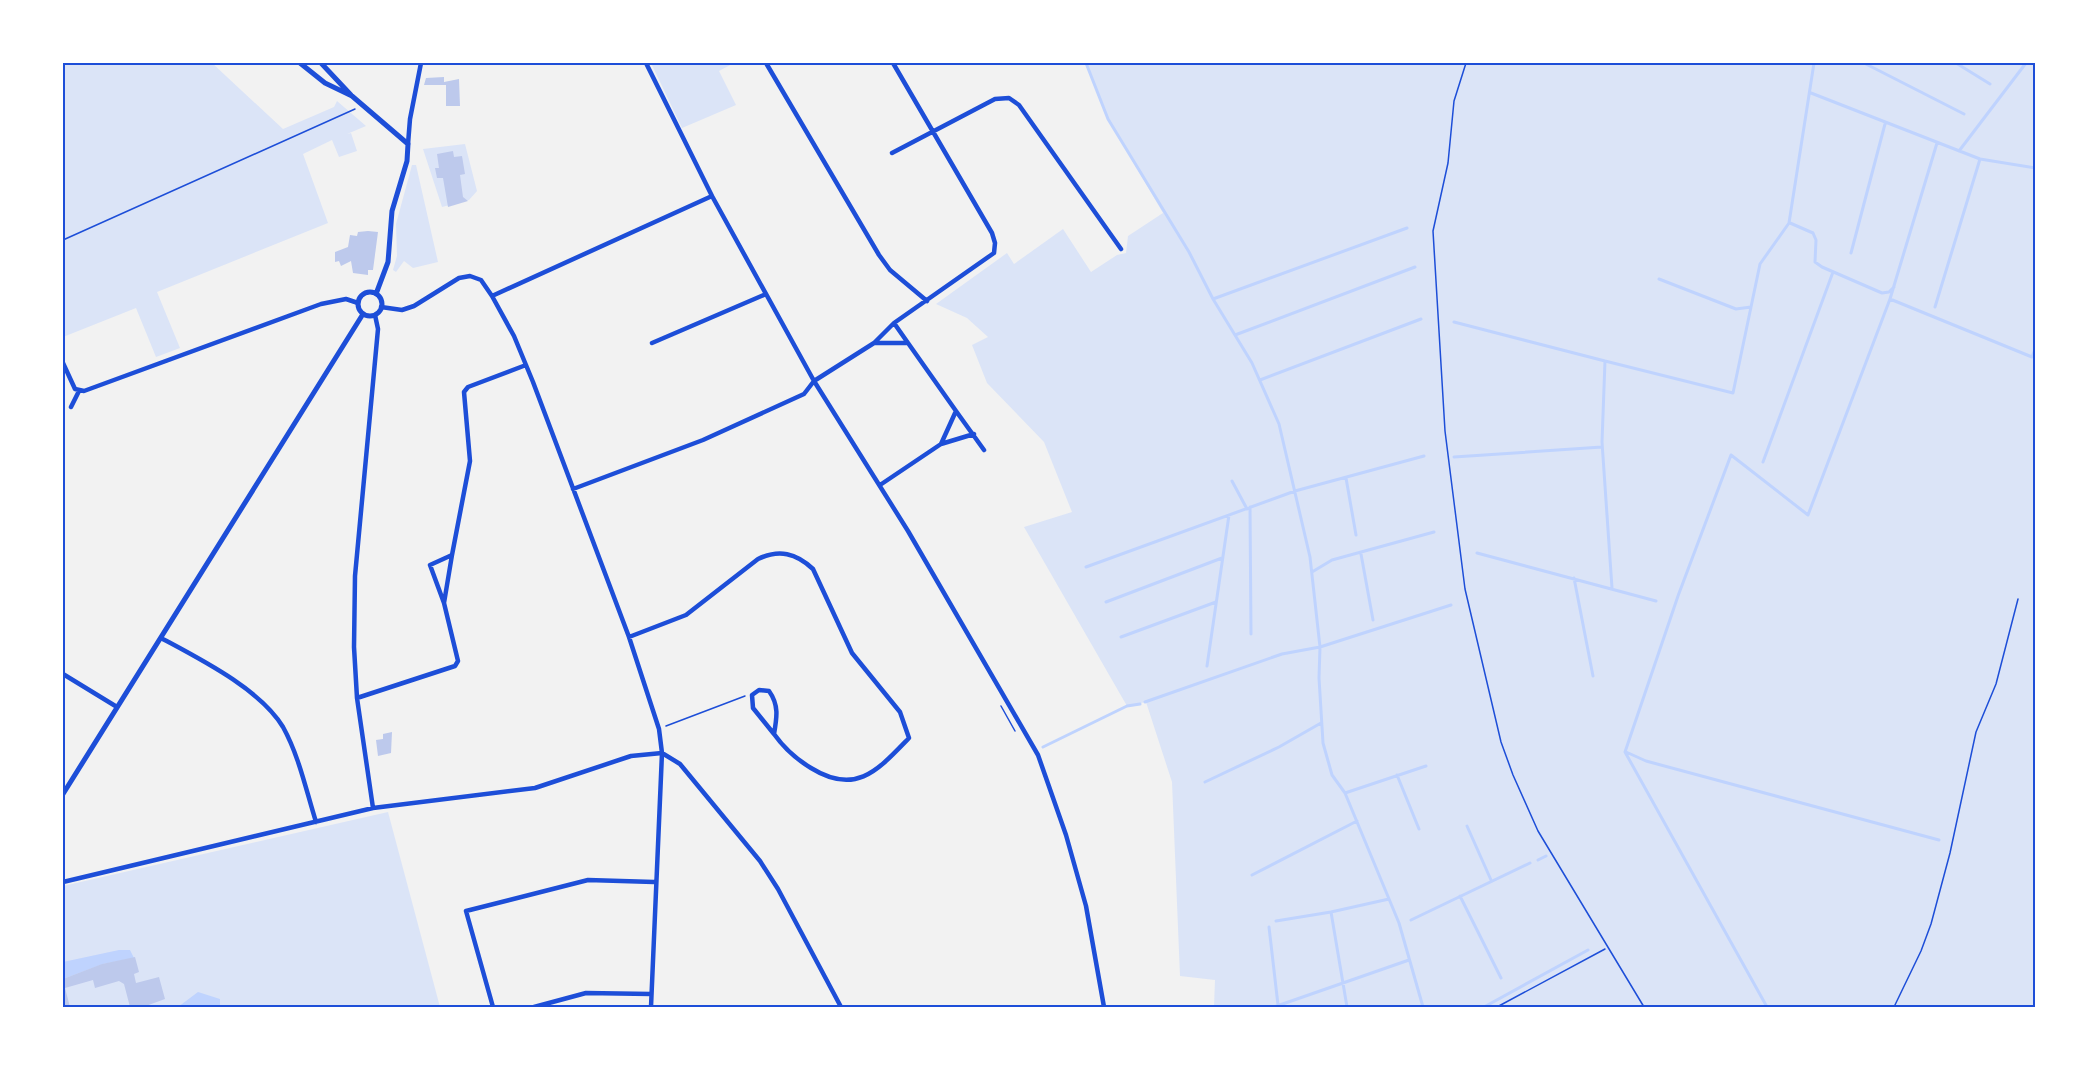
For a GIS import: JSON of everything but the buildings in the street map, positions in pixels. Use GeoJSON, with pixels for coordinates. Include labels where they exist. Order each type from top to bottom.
{"type":"FeatureCollection","features":[{"type":"Feature","properties":{"kind":"street"},"geometry":{"type":"LineString","coordinates":[[300,63],[325,83],[352,96]]}},
{"type":"Feature","properties":{"kind":"street"},"geometry":{"type":"LineString","coordinates":[[321,63],[352,96],[408,144]]}},
{"type":"Feature","properties":{"kind":"street"},"geometry":{"type":"LineString","coordinates":[[376,294],[388,262],[392,211],[407,160],[410,119],[421,63]]}},
{"type":"Feature","properties":{"kind":"street"},"geometry":{"type":"LineString","coordinates":[[646,63],[712,196],[814,381],[880,485],[1018,716],[1038,754],[1066,835],[1086,906],[1104,1007]]}},
{"type":"Feature","properties":{"kind":"street"},"geometry":{"type":"LineString","coordinates":[[766,63],[879,255],[890,270],[927,302]]}},
{"type":"Feature","properties":{"kind":"street"},"geometry":{"type":"LineString","coordinates":[[573,489],[703,440],[804,394],[814,381],[874,343],[894,322],[927,302],[994,253],[993,232],[932,134],[893,63]]}},
{"type":"Feature","properties":{"kind":"street"},"geometry":{"type":"LineString","coordinates":[[892,153],[995,99],[1014,100],[1121,249]]}},
{"type":"Feature","properties":{"kind":"street"},"geometry":{"type":"LineString","coordinates":[[492,296],[712,196]]}},
{"type":"Feature","properties":{"kind":"street"},"geometry":{"type":"LineString","coordinates":[[381,308],[402,310],[414,306],[457,277],[470,276],[481,280],[514,336],[526,365],[629,637],[659,729],[662,753],[654,882],[651,1007]]}},
{"type":"Feature","properties":{"kind":"street"},"geometry":{"type":"LineString","coordinates":[[358,303],[364,294],[376,294]]}},
{"type":"Feature","properties":{"kind":"street"},"geometry":{"type":"LineString","coordinates":[[375,315],[381,308],[381,300],[376,294]]}},
{"type":"Feature","properties":{"kind":"street"},"geometry":{"type":"LineString","coordinates":[[652,343],[766,294]]}},
{"type":"Feature","properties":{"kind":"street"},"geometry":{"type":"LineString","coordinates":[[63,363],[72,386],[79,391],[90,390],[321,304],[346,299],[358,303],[363,314]]}},
{"type":"Feature","properties":{"kind":"street"},"geometry":{"type":"LineString","coordinates":[[363,314],[375,315]]}},
{"type":"Feature","properties":{"kind":"street"},"geometry":{"type":"LineString","coordinates":[[63,794],[363,314]]}},
{"type":"Feature","properties":{"kind":"street"},"geometry":{"type":"LineString","coordinates":[[372,808],[354,672],[355,576],[378,329],[375,315]]}},
{"type":"Feature","properties":{"kind":"street"},"geometry":{"type":"LineString","coordinates":[[894,322],[984,450]]}},
{"type":"Feature","properties":{"kind":"street"},"geometry":{"type":"LineString","coordinates":[[874,343],[908,344]]}},
{"type":"Feature","properties":{"kind":"street"},"geometry":{"type":"LineString","coordinates":[[444,603],[470,461],[464,392],[468,387],[526,365]]}},
{"type":"Feature","properties":{"kind":"street"},"geometry":{"type":"LineString","coordinates":[[71,407],[79,391]]}},
{"type":"Feature","properties":{"kind":"street"},"geometry":{"type":"LineString","coordinates":[[941,444],[956,411]]}},
{"type":"Feature","properties":{"kind":"street"},"geometry":{"type":"LineString","coordinates":[[880,485],[941,444],[974,434]]}},
{"type":"Feature","properties":{"kind":"street"},"geometry":{"type":"LineString","coordinates":[[629,637],[686,615],[758,559],[770,553],[785,553],[805,561],[813,569],[852,652],[900,712],[909,738],[875,770],[863,777],[846,782],[831,779],[796,759],[774,734],[753,708],[752,695],[764,690],[769,691],[773,696],[778,713],[774,734]]}},
{"type":"Feature","properties":{"kind":"street"},"geometry":{"type":"LineString","coordinates":[[357,698],[455,666],[458,655],[444,603],[430,565],[452,555]]}},
{"type":"Feature","properties":{"kind":"street"},"geometry":{"type":"LineString","coordinates":[[161,638],[198,659],[267,705],[294,749],[315,822]]}},
{"type":"Feature","properties":{"kind":"street"},"geometry":{"type":"LineString","coordinates":[[63,674],[117,707]]}},
{"type":"Feature","properties":{"kind":"street"},"geometry":{"type":"LineString","coordinates":[[63,882],[372,808],[535,788],[631,756],[662,753],[680,764],[760,861],[778,889],[841,1007]]}},
{"type":"Feature","properties":{"kind":"street"},"geometry":{"type":"LineString","coordinates":[[493,1007],[466,911],[588,880],[654,882]]}},
{"type":"Feature","properties":{"kind":"street"},"geometry":{"type":"LineString","coordinates":[[534,1007],[586,993],[651,994]]}},
{"type":"Feature","properties":{"kind":"path"},"geometry":{"type":"LineString","coordinates":[[1466,63],[1454,101],[1448,163],[1433,231],[1445,431],[1465,589],[1501,742],[1513,775],[1538,831],[1606,948],[1644,1007]]}},
{"type":"Feature","properties":{"kind":"path"},"geometry":{"type":"LineString","coordinates":[[63,240],[364,106]]}},
{"type":"Feature","properties":{"kind":"path"},"geometry":{"type":"LineString","coordinates":[[1894,1007],[1921,951],[1930,924],[1956,830],[1976,732],[1996,684],[2018,599]]}},
{"type":"Feature","properties":{"kind":"path"},"geometry":{"type":"LineString","coordinates":[[659,729],[731,700],[752,695]]}},
{"type":"Feature","properties":{"kind":"path"},"geometry":{"type":"LineString","coordinates":[[998,701],[1019,737]]}},
{"type":"Feature","properties":{"kind":"path"},"geometry":{"type":"LineString","coordinates":[[1497,1007],[1606,948]]}},
{"type":"Feature","properties":{"kind":"shaded area"},"geometry":{"type":"Polygon","coordinates":[[[63,63],[212,63],[283,129],[334,107],[337,101],[366,126],[347,134],[351,133],[357,151],[339,157],[332,140],[303,154],[328,223],[157,292],[180,348],[156,357],[136,308],[63,337],[63,63]]]}},
{"type":"Feature","properties":{"kind":"shaded area"},"geometry":{"type":"Polygon","coordinates":[[[651,63],[734,63],[719,71],[736,105],[682,128],[651,63]]]}},
{"type":"Feature","properties":{"kind":"shaded area"},"geometry":{"type":"Polygon","coordinates":[[[1086,63],[2036,63],[2036,1007],[1214,1007],[1215,980],[1180,976],[1172,782],[1146,702],[1127,706],[1024,527],[1072,512],[1044,442],[987,383],[972,345],[988,337],[967,318],[936,304],[1007,253],[1014,264],[1063,229],[1091,272],[1117,255],[1126,253],[1128,236],[1163,213],[1108,119],[1086,63]]]}},
{"type":"Feature","properties":{"kind":"shaded area"},"geometry":{"type":"Polygon","coordinates":[[[465,144],[477,191],[469,200],[442,207],[423,149],[465,144]]]}},
{"type":"Feature","properties":{"kind":"shaded area"},"geometry":{"type":"Polygon","coordinates":[[[412,165],[416,165],[438,262],[413,268],[404,261],[396,272],[393,270],[397,256],[396,224],[412,165]]]}},
{"type":"Feature","properties":{"kind":"shaded area"},"geometry":{"type":"Polygon","coordinates":[[[388,812],[440,1007],[63,1007],[63,886],[388,812]]]}},
{"type":"Feature","properties":{"kind":"water"},"geometry":{"type":"Polygon","coordinates":[[[119,950],[130,950],[134,958],[103,964],[63,979],[63,962],[119,950]]]}},
{"type":"Feature","properties":{"kind":"water"},"geometry":{"type":"Polygon","coordinates":[[[198,992],[220,999],[220,1007],[178,1007],[198,992]]]}},
{"type":"Feature","properties":{"kind":"waterway"},"geometry":{"type":"LineString","coordinates":[[1086,63],[1108,119],[1189,252],[1213,299],[1252,363],[1279,424],[1310,557],[1320,647],[1319,678],[1323,743],[1332,775],[1345,793],[1399,923],[1423,1007]]}},
{"type":"Feature","properties":{"kind":"waterway"},"geometry":{"type":"LineString","coordinates":[[1612,588],[1602,442],[1605,361],[1733,393],[1760,264],[1789,223],[1814,63]]}},
{"type":"Feature","properties":{"kind":"waterway"},"geometry":{"type":"LineString","coordinates":[[1864,63],[1964,114]]}},
{"type":"Feature","properties":{"kind":"waterway"},"geometry":{"type":"LineString","coordinates":[[1956,63],[1990,84]]}},
{"type":"Feature","properties":{"kind":"waterway"},"geometry":{"type":"LineString","coordinates":[[1959,151],[2026,63]]}},
{"type":"Feature","properties":{"kind":"waterway"},"geometry":{"type":"LineString","coordinates":[[1811,93],[1980,159],[2036,168]]}},
{"type":"Feature","properties":{"kind":"waterway"},"geometry":{"type":"LineString","coordinates":[[1851,253],[1885,124]]}},
{"type":"Feature","properties":{"kind":"waterway"},"geometry":{"type":"LineString","coordinates":[[1890,299],[1937,143]]}},
{"type":"Feature","properties":{"kind":"waterway"},"geometry":{"type":"LineString","coordinates":[[1935,307],[1980,159]]}},
{"type":"Feature","properties":{"kind":"waterway"},"geometry":{"type":"LineString","coordinates":[[1790,223],[1813,233],[1816,240],[1815,262],[1822,267],[1882,293],[1889,292],[1894,287]]}},
{"type":"Feature","properties":{"kind":"waterway"},"geometry":{"type":"LineString","coordinates":[[1213,299],[1407,228]]}},
{"type":"Feature","properties":{"kind":"waterway"},"geometry":{"type":"LineString","coordinates":[[1235,335],[1415,267]]}},
{"type":"Feature","properties":{"kind":"waterway"},"geometry":{"type":"LineString","coordinates":[[1763,462],[1833,272]]}},
{"type":"Feature","properties":{"kind":"waterway"},"geometry":{"type":"LineString","coordinates":[[1659,279],[1736,309],[1751,307]]}},
{"type":"Feature","properties":{"kind":"waterway"},"geometry":{"type":"LineString","coordinates":[[1767,1007],[1625,752],[1678,596],[1731,455],[1808,515],[1890,299],[2032,357],[2036,347]]}},
{"type":"Feature","properties":{"kind":"waterway"},"geometry":{"type":"LineString","coordinates":[[1260,380],[1421,319]]}},
{"type":"Feature","properties":{"kind":"waterway"},"geometry":{"type":"LineString","coordinates":[[1454,322],[1605,361]]}},
{"type":"Feature","properties":{"kind":"waterway"},"geometry":{"type":"LineString","coordinates":[[1454,457],[1602,447]]}},
{"type":"Feature","properties":{"kind":"waterway"},"geometry":{"type":"LineString","coordinates":[[1086,567],[1295,491],[1424,456]]}},
{"type":"Feature","properties":{"kind":"waterway"},"geometry":{"type":"LineString","coordinates":[[1346,478],[1356,535]]}},
{"type":"Feature","properties":{"kind":"waterway"},"geometry":{"type":"LineString","coordinates":[[1232,481],[1247,509]]}},
{"type":"Feature","properties":{"kind":"waterway"},"geometry":{"type":"LineString","coordinates":[[1250,507],[1251,634]]}},
{"type":"Feature","properties":{"kind":"waterway"},"geometry":{"type":"LineString","coordinates":[[1207,666],[1229,515]]}},
{"type":"Feature","properties":{"kind":"waterway"},"geometry":{"type":"LineString","coordinates":[[1312,572],[1332,560],[1434,532]]}},
{"type":"Feature","properties":{"kind":"waterway"},"geometry":{"type":"LineString","coordinates":[[1477,553],[1656,601]]}},
{"type":"Feature","properties":{"kind":"waterway"},"geometry":{"type":"LineString","coordinates":[[1361,554],[1373,620]]}},
{"type":"Feature","properties":{"kind":"waterway"},"geometry":{"type":"LineString","coordinates":[[1106,602],[1222,558]]}},
{"type":"Feature","properties":{"kind":"waterway"},"geometry":{"type":"LineString","coordinates":[[1574,578],[1593,676]]}},
{"type":"Feature","properties":{"kind":"waterway"},"geometry":{"type":"LineString","coordinates":[[1121,637],[1216,602]]}},
{"type":"Feature","properties":{"kind":"waterway"},"geometry":{"type":"LineString","coordinates":[[1145,702],[1282,654],[1320,647],[1451,605]]}},
{"type":"Feature","properties":{"kind":"waterway"},"geometry":{"type":"LineString","coordinates":[[1043,747],[1127,706],[1140,704]]}},
{"type":"Feature","properties":{"kind":"waterway"},"geometry":{"type":"LineString","coordinates":[[1205,782],[1279,747],[1321,723]]}},
{"type":"Feature","properties":{"kind":"waterway"},"geometry":{"type":"LineString","coordinates":[[1626,752],[1646,761],[1939,840]]}},
{"type":"Feature","properties":{"kind":"waterway"},"geometry":{"type":"LineString","coordinates":[[1345,793],[1426,766]]}},
{"type":"Feature","properties":{"kind":"waterway"},"geometry":{"type":"LineString","coordinates":[[1397,775],[1419,829]]}},
{"type":"Feature","properties":{"kind":"waterway"},"geometry":{"type":"LineString","coordinates":[[1252,875],[1357,821]]}},
{"type":"Feature","properties":{"kind":"waterway"},"geometry":{"type":"LineString","coordinates":[[1467,826],[1491,880]]}},
{"type":"Feature","properties":{"kind":"waterway"},"geometry":{"type":"LineString","coordinates":[[1538,860],[1546,856]]}},
{"type":"Feature","properties":{"kind":"waterway"},"geometry":{"type":"LineString","coordinates":[[1411,920],[1530,863]]}},
{"type":"Feature","properties":{"kind":"waterway"},"geometry":{"type":"LineString","coordinates":[[1460,896],[1501,978]]}},
{"type":"Feature","properties":{"kind":"waterway"},"geometry":{"type":"LineString","coordinates":[[1347,1007],[1331,912],[1389,899]]}},
{"type":"Feature","properties":{"kind":"waterway"},"geometry":{"type":"LineString","coordinates":[[1276,921],[1331,912]]}},
{"type":"Feature","properties":{"kind":"waterway"},"geometry":{"type":"LineString","coordinates":[[1269,927],[1278,1005]]}},
{"type":"Feature","properties":{"kind":"waterway"},"geometry":{"type":"LineString","coordinates":[[1484,1007],[1588,950]]}},
{"type":"Feature","properties":{"kind":"waterway"},"geometry":{"type":"LineString","coordinates":[[1274,1007],[1409,960]]}}]}
